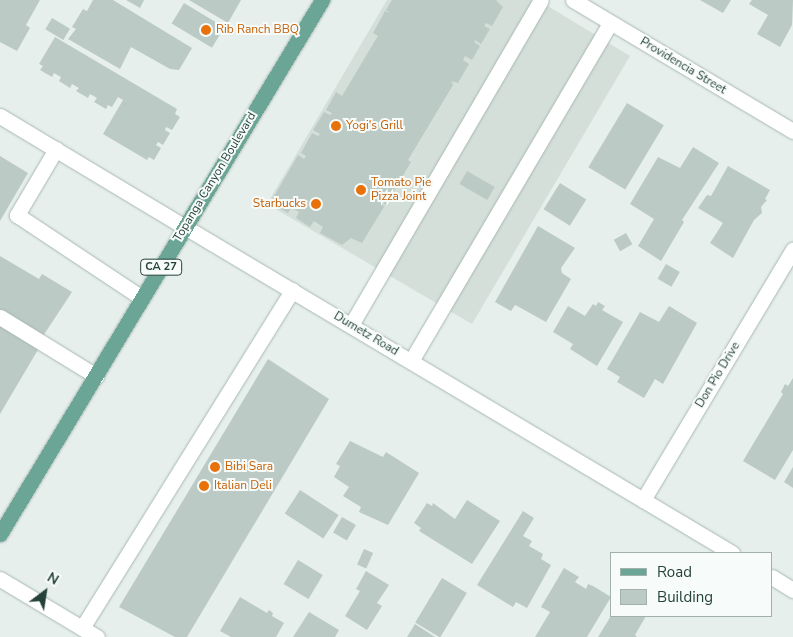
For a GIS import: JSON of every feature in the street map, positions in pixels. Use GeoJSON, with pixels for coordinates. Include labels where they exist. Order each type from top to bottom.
{"type":"FeatureCollection","features":[{"type":"Feature","properties":{"kind":"main road","name":"Topanga Canyon Boulevard"},"geometry":{"type":"LineString","coordinates":[[0,534],[322,0]]}},
{"type":"Feature","properties":{"kind":"street"},"geometry":{"type":"LineString","coordinates":[[350,325],[541,0]]}},
{"type":"Feature","properties":{"kind":"street","name":"Providencia Street"},"geometry":{"type":"LineString","coordinates":[[573,0],[793,131]]}},
{"type":"Feature","properties":{"kind":"street"},"geometry":{"type":"LineString","coordinates":[[411,361],[610,23]]}},
{"type":"Feature","properties":{"kind":"street","name":"Dumetz Road"},"geometry":{"type":"LineString","coordinates":[[0,116],[730,552]]}},
{"type":"Feature","properties":{"kind":"street"},"geometry":{"type":"LineString","coordinates":[[56,149],[17,215],[142,298]]}},
{"type":"Feature","properties":{"kind":"street","name":"Don Pio Drive"},"geometry":{"type":"LineString","coordinates":[[643,500],[793,249]]}},
{"type":"Feature","properties":{"kind":"street"},"geometry":{"type":"LineString","coordinates":[[82,628],[292,290]]}},
{"type":"Feature","properties":{"kind":"street"},"geometry":{"type":"LineString","coordinates":[[0,317],[96,376]]}},
{"type":"Feature","properties":{"kind":"street"},"geometry":{"type":"LineString","coordinates":[[773,578],[793,590]]}},
{"type":"Feature","properties":{"kind":"street"},"geometry":{"type":"LineString","coordinates":[[0,579],[97,637]]}},
{"type":"Feature","properties":{"kind":"shaded area"},"geometry":{"type":"Polygon","coordinates":[[[387,0],[538,0],[630,56],[472,324],[267,204],[387,0]]]}},
{"type":"Feature","properties":{"kind":"building"},"geometry":{"type":"Polygon","coordinates":[[[0,0],[40,0],[26,25],[30,28],[17,51],[0,42],[0,0]]]}},
{"type":"Feature","properties":{"kind":"building"},"geometry":{"type":"Polygon","coordinates":[[[93,0],[113,0],[192,48],[179,70],[170,69],[131,47],[120,69],[68,39],[76,29],[72,27],[83,9],[87,11],[93,0]]]}},
{"type":"Feature","properties":{"kind":"building"},"geometry":{"type":"Polygon","coordinates":[[[126,0],[144,0],[140,8],[126,0]]]}},
{"type":"Feature","properties":{"kind":"building"},"geometry":{"type":"Polygon","coordinates":[[[189,0],[241,0],[228,23],[189,0]]]}},
{"type":"Feature","properties":{"kind":"building"},"geometry":{"type":"Polygon","coordinates":[[[392,0],[496,0],[503,7],[492,26],[486,23],[484,26],[490,29],[481,44],[475,40],[474,42],[480,46],[472,60],[465,56],[463,60],[469,64],[458,83],[451,81],[453,85],[408,160],[411,162],[399,182],[396,180],[394,183],[397,185],[386,205],[382,203],[384,207],[362,243],[351,238],[342,245],[320,233],[323,227],[314,221],[310,227],[296,218],[299,212],[291,208],[288,213],[270,203],[298,155],[304,159],[306,156],[301,153],[312,133],[318,136],[320,134],[313,130],[324,112],[330,115],[332,113],[326,110],[336,92],[342,96],[378,36],[373,33],[385,11],[391,13],[386,10],[392,0]]]}},
{"type":"Feature","properties":{"kind":"building"},"geometry":{"type":"Polygon","coordinates":[[[700,0],[731,0],[723,13],[700,0]]]}},
{"type":"Feature","properties":{"kind":"building"},"geometry":{"type":"Polygon","coordinates":[[[752,0],[793,0],[792,25],[780,47],[757,34],[768,15],[749,4],[752,0]]]}},
{"type":"Feature","properties":{"kind":"building"},"geometry":{"type":"Polygon","coordinates":[[[184,3],[224,27],[212,48],[172,24],[184,3]]]}},
{"type":"Feature","properties":{"kind":"building"},"geometry":{"type":"Polygon","coordinates":[[[52,18],[70,29],[63,40],[45,29],[52,18]]]}},
{"type":"Feature","properties":{"kind":"building"},"geometry":{"type":"Polygon","coordinates":[[[55,37],[177,109],[175,114],[180,117],[172,130],[166,127],[165,130],[170,133],[163,145],[158,142],[156,145],[161,148],[154,160],[149,157],[147,160],[103,134],[123,100],[118,97],[112,107],[108,105],[106,109],[94,102],[97,98],[90,94],[88,98],[76,91],[79,88],[72,84],[70,88],[59,81],[61,77],[54,73],[52,77],[40,70],[43,66],[39,64],[55,37]]]}},
{"type":"Feature","properties":{"kind":"building"},"geometry":{"type":"Polygon","coordinates":[[[627,103],[664,125],[625,189],[588,167],[627,103]]]}},
{"type":"Feature","properties":{"kind":"building"},"geometry":{"type":"Polygon","coordinates":[[[693,147],[719,163],[682,220],[684,222],[661,261],[638,246],[654,219],[630,204],[658,157],[680,168],[693,147]]]}},
{"type":"Feature","properties":{"kind":"building"},"geometry":{"type":"Polygon","coordinates":[[[0,156],[28,173],[0,221],[0,156]]]}},
{"type":"Feature","properties":{"kind":"building"},"geometry":{"type":"Polygon","coordinates":[[[728,166],[770,190],[765,199],[767,200],[761,207],[762,213],[754,220],[733,258],[710,243],[723,223],[698,208],[707,195],[711,196],[728,166]]]}},
{"type":"Feature","properties":{"kind":"building"},"geometry":{"type":"Polygon","coordinates":[[[467,171],[495,187],[487,200],[460,184],[467,171]]]}},
{"type":"Feature","properties":{"kind":"building"},"geometry":{"type":"Polygon","coordinates":[[[560,183],[586,199],[570,226],[544,209],[560,183]]]}},
{"type":"Feature","properties":{"kind":"building"},"geometry":{"type":"Polygon","coordinates":[[[538,226],[575,248],[561,268],[562,273],[571,279],[546,322],[515,305],[511,311],[495,302],[538,226]]]}},
{"type":"Feature","properties":{"kind":"building"},"geometry":{"type":"Polygon","coordinates":[[[626,233],[632,244],[620,251],[614,240],[626,233]]]}},
{"type":"Feature","properties":{"kind":"building"},"geometry":{"type":"Polygon","coordinates":[[[0,256],[39,279],[42,274],[72,292],[43,336],[0,310],[0,256]]]}},
{"type":"Feature","properties":{"kind":"building"},"geometry":{"type":"Polygon","coordinates":[[[666,264],[680,272],[671,287],[658,279],[666,264]]]}},
{"type":"Feature","properties":{"kind":"building"},"geometry":{"type":"Polygon","coordinates":[[[598,302],[605,306],[602,310],[623,322],[597,366],[570,349],[573,344],[553,332],[568,306],[585,316],[593,304],[596,306],[598,302]]]}},
{"type":"Feature","properties":{"kind":"building"},"geometry":{"type":"Polygon","coordinates":[[[669,306],[697,323],[663,384],[655,379],[644,398],[617,382],[620,377],[607,369],[640,312],[659,322],[669,306]]]}},
{"type":"Feature","properties":{"kind":"building"},"geometry":{"type":"Polygon","coordinates":[[[0,325],[39,348],[0,414],[0,325]]]}},
{"type":"Feature","properties":{"kind":"building"},"geometry":{"type":"Polygon","coordinates":[[[268,359],[329,399],[187,637],[175,637],[119,607],[268,359]]]}},
{"type":"Feature","properties":{"kind":"building"},"geometry":{"type":"Polygon","coordinates":[[[793,378],[793,450],[775,480],[743,461],[783,394],[781,392],[785,384],[788,386],[793,378]]]}},
{"type":"Feature","properties":{"kind":"building"},"geometry":{"type":"Polygon","coordinates":[[[350,441],[383,457],[386,452],[419,473],[388,525],[359,512],[361,507],[343,496],[349,487],[334,477],[340,466],[336,464],[350,441]]]}},
{"type":"Feature","properties":{"kind":"building"},"geometry":{"type":"Polygon","coordinates":[[[793,467],[793,488],[784,482],[793,467]]]}},
{"type":"Feature","properties":{"kind":"building"},"geometry":{"type":"Polygon","coordinates":[[[300,490],[339,515],[323,539],[285,513],[300,490]]]}},
{"type":"Feature","properties":{"kind":"building"},"geometry":{"type":"Polygon","coordinates":[[[467,500],[500,521],[472,564],[419,531],[421,528],[414,523],[427,503],[432,506],[433,503],[455,519],[467,500]]]}},
{"type":"Feature","properties":{"kind":"building"},"geometry":{"type":"Polygon","coordinates":[[[523,511],[534,518],[523,536],[532,541],[529,546],[543,554],[541,559],[551,565],[527,608],[516,602],[513,607],[477,585],[523,511]]]}},
{"type":"Feature","properties":{"kind":"building"},"geometry":{"type":"Polygon","coordinates":[[[342,517],[356,525],[347,541],[333,533],[342,517]]]}},
{"type":"Feature","properties":{"kind":"building"},"geometry":{"type":"Polygon","coordinates":[[[364,549],[373,553],[366,569],[357,565],[364,549]]]}},
{"type":"Feature","properties":{"kind":"building"},"geometry":{"type":"Polygon","coordinates":[[[298,560],[323,575],[308,599],[284,584],[298,560]]]}},
{"type":"Feature","properties":{"kind":"building"},"geometry":{"type":"Polygon","coordinates":[[[564,568],[579,577],[575,582],[586,589],[588,584],[610,596],[587,637],[535,637],[550,612],[541,607],[564,568]]]}},
{"type":"Feature","properties":{"kind":"building"},"geometry":{"type":"Polygon","coordinates":[[[366,571],[389,585],[377,603],[382,606],[367,630],[345,616],[360,591],[356,589],[366,571]]]}},
{"type":"Feature","properties":{"kind":"building"},"geometry":{"type":"Polygon","coordinates":[[[442,578],[467,593],[440,637],[415,623],[442,578]]]}},
{"type":"Feature","properties":{"kind":"building"},"geometry":{"type":"Polygon","coordinates":[[[240,597],[267,613],[269,610],[273,613],[272,616],[284,623],[276,637],[231,637],[220,631],[240,597]]]}},
{"type":"Feature","properties":{"kind":"building"},"geometry":{"type":"Polygon","coordinates":[[[309,612],[339,630],[335,637],[293,637],[309,612]]]}},
{"type":"Feature","properties":{"kind":"building"},"geometry":{"type":"Polygon","coordinates":[[[610,617],[645,617],[635,635],[637,637],[598,637],[610,617]]]}},
{"type":"Feature","properties":{"kind":"building"},"geometry":{"type":"Polygon","coordinates":[[[415,624],[435,637],[407,637],[415,624]]]}},
{"type":"Feature","properties":{"kind":"place","name":"Rib Ranch BBQ"},"geometry":{"type":"Point","coordinates":[206,30]}},
{"type":"Feature","properties":{"kind":"place","name":"Yogi's Grill"},"geometry":{"type":"Point","coordinates":[336,126]}},
{"type":"Feature","properties":{"kind":"place","name":"Tomato Pie Pizza Joint"},"geometry":{"type":"Point","coordinates":[361,190]}},
{"type":"Feature","properties":{"kind":"place","name":"Starbucks"},"geometry":{"type":"Point","coordinates":[316,204]}},
{"type":"Feature","properties":{"kind":"place","name":"Bibi Sara"},"geometry":{"type":"Point","coordinates":[215,467]}},
{"type":"Feature","properties":{"kind":"place","name":"Italian Deli"},"geometry":{"type":"Point","coordinates":[204,486]}}]}
